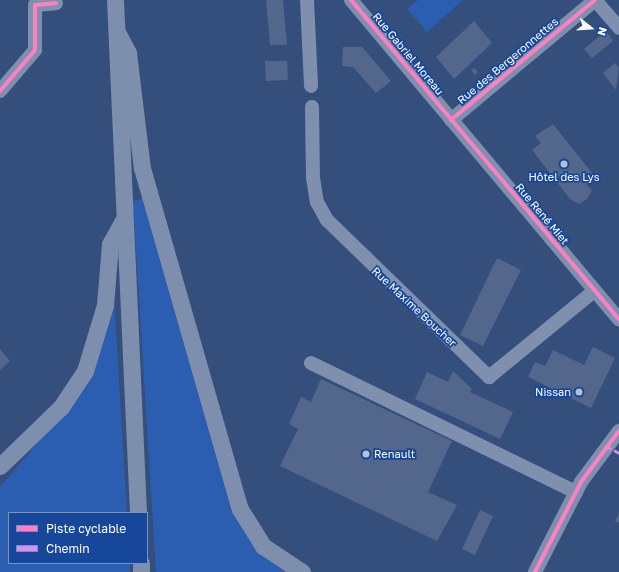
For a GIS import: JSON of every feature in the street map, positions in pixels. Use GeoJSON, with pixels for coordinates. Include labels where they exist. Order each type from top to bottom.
{"type":"FeatureCollection","features":[{"type":"Feature","properties":{"kind":"main road"},"geometry":{"type":"LineString","coordinates":[[115,0],[122,221],[138,512]]}},
{"type":"Feature","properties":{"kind":"main road"},"geometry":{"type":"LineString","coordinates":[[117,32],[128,53],[144,176],[240,509],[263,546],[302,572]]}},
{"type":"Feature","properties":{"kind":"main road"},"geometry":{"type":"LineString","coordinates":[[0,478],[30,439],[74,390],[94,352],[105,305],[110,244],[122,221]]}},
{"type":"Feature","properties":{"kind":"main road"},"geometry":{"type":"LineString","coordinates":[[0,466],[30,439]]}},
{"type":"Feature","properties":{"kind":"street"},"geometry":{"type":"LineString","coordinates":[[307,0],[310,86]]}},
{"type":"Feature","properties":{"kind":"street","name":"Rue Gabriel Moreau"},"geometry":{"type":"LineString","coordinates":[[351,0],[451,120]]}},
{"type":"Feature","properties":{"kind":"street"},"geometry":{"type":"LineString","coordinates":[[595,0],[619,28]]}},
{"type":"Feature","properties":{"kind":"street","name":"Rue des Bergeronnettes"},"geometry":{"type":"LineString","coordinates":[[451,120],[595,0]]}},
{"type":"Feature","properties":{"kind":"street"},"geometry":{"type":"LineString","coordinates":[[0,91],[34,50],[35,3],[56,3]]}},
{"type":"Feature","properties":{"kind":"street","name":"Rue Maxime Boucher"},"geometry":{"type":"LineString","coordinates":[[312,106],[313,178],[317,202],[327,220],[489,377],[594,290]]}},
{"type":"Feature","properties":{"kind":"street","name":"Rue René Miet"},"geometry":{"type":"LineString","coordinates":[[451,120],[619,319]]}},
{"type":"Feature","properties":{"kind":"street"},"geometry":{"type":"LineString","coordinates":[[311,363],[576,492]]}},
{"type":"Feature","properties":{"kind":"street"},"geometry":{"type":"LineString","coordinates":[[535,572],[576,492],[619,431]]}},
{"type":"Feature","properties":{"kind":"shaded area"},"geometry":{"type":"Polygon","coordinates":[[[418,0],[463,0],[427,32],[407,9],[418,0]]]}},
{"type":"Feature","properties":{"kind":"shaded area"},"geometry":{"type":"Polygon","coordinates":[[[144,198],[228,487],[290,572],[156,572],[133,201],[144,198]]]}},
{"type":"Feature","properties":{"kind":"shaded area"},"geometry":{"type":"Polygon","coordinates":[[[114,297],[127,512],[8,512],[8,564],[130,564],[130,572],[0,572],[0,487],[81,392],[100,350],[114,297]]]}},
{"type":"Feature","properties":{"kind":"building"},"geometry":{"type":"Polygon","coordinates":[[[266,0],[283,0],[287,45],[270,45],[266,0]]]}},
{"type":"Feature","properties":{"kind":"building"},"geometry":{"type":"Polygon","coordinates":[[[474,21],[492,43],[454,79],[436,57],[474,21]]]}},
{"type":"Feature","properties":{"kind":"building"},"geometry":{"type":"Polygon","coordinates":[[[606,31],[613,41],[592,58],[584,49],[606,31]]]}},
{"type":"Feature","properties":{"kind":"building"},"geometry":{"type":"Polygon","coordinates":[[[343,47],[362,47],[391,81],[376,93],[353,67],[342,66],[343,47]]]}},
{"type":"Feature","properties":{"kind":"building"},"geometry":{"type":"Polygon","coordinates":[[[265,61],[287,61],[288,80],[266,81],[265,61]]]}},
{"type":"Feature","properties":{"kind":"building"},"geometry":{"type":"Polygon","coordinates":[[[615,63],[619,68],[616,90],[603,73],[615,63]]]}},
{"type":"Feature","properties":{"kind":"building"},"geometry":{"type":"Polygon","coordinates":[[[474,68],[478,72],[475,75],[471,70],[474,68]]]}},
{"type":"Feature","properties":{"kind":"building","name":"Hôtel des Lys"},"geometry":{"type":"Polygon","coordinates":[[[553,124],[596,178],[587,186],[592,190],[587,199],[579,204],[570,199],[532,150],[541,143],[535,136],[553,124]]]}},
{"type":"Feature","properties":{"kind":"building"},"geometry":{"type":"Polygon","coordinates":[[[497,258],[521,270],[483,346],[460,335],[497,258]]]}},
{"type":"Feature","properties":{"kind":"building","name":"Nissan"},"geometry":{"type":"Polygon","coordinates":[[[593,347],[615,358],[591,408],[528,377],[535,362],[545,366],[553,350],[584,365],[593,347]]]}},
{"type":"Feature","properties":{"kind":"building"},"geometry":{"type":"Polygon","coordinates":[[[0,349],[10,361],[0,370],[0,349]]]}},
{"type":"Feature","properties":{"kind":"building"},"geometry":{"type":"Polygon","coordinates":[[[453,371],[472,389],[470,392],[513,412],[500,439],[415,399],[427,372],[448,382],[453,371]]]}},
{"type":"Feature","properties":{"kind":"building","name":"Renault"},"geometry":{"type":"Polygon","coordinates":[[[321,379],[452,441],[428,492],[457,505],[437,541],[280,466],[298,429],[289,424],[301,397],[311,402],[321,379]]]}},
{"type":"Feature","properties":{"kind":"building"},"geometry":{"type":"Polygon","coordinates":[[[480,510],[493,516],[475,555],[462,549],[480,510]]]}},
{"type":"Feature","properties":{"kind":"building"},"geometry":{"type":"Polygon","coordinates":[[[619,513],[619,523],[615,521],[619,513]]]}},
{"type":"Feature","properties":{"kind":"marked path"},"geometry":{"type":"LineString","coordinates":[[606,446],[619,453]]}},
{"type":"Feature","properties":{"kind":"cycle path"},"geometry":{"type":"LineString","coordinates":[[351,0],[619,319]]}},
{"type":"Feature","properties":{"kind":"cycle path"},"geometry":{"type":"LineString","coordinates":[[451,120],[595,0]]}},
{"type":"Feature","properties":{"kind":"cycle path"},"geometry":{"type":"LineString","coordinates":[[0,91],[35,50],[35,5],[56,3]]}},
{"type":"Feature","properties":{"kind":"cycle path"},"geometry":{"type":"LineString","coordinates":[[535,572],[581,482],[619,431]]}},
{"type":"Feature","properties":{"kind":"place","name":"Hôtel des Lys"},"geometry":{"type":"Point","coordinates":[564,164]}},
{"type":"Feature","properties":{"kind":"place","name":"Nissan"},"geometry":{"type":"Point","coordinates":[579,392]}},
{"type":"Feature","properties":{"kind":"place","name":"Renault"},"geometry":{"type":"Point","coordinates":[366,454]}}]}
